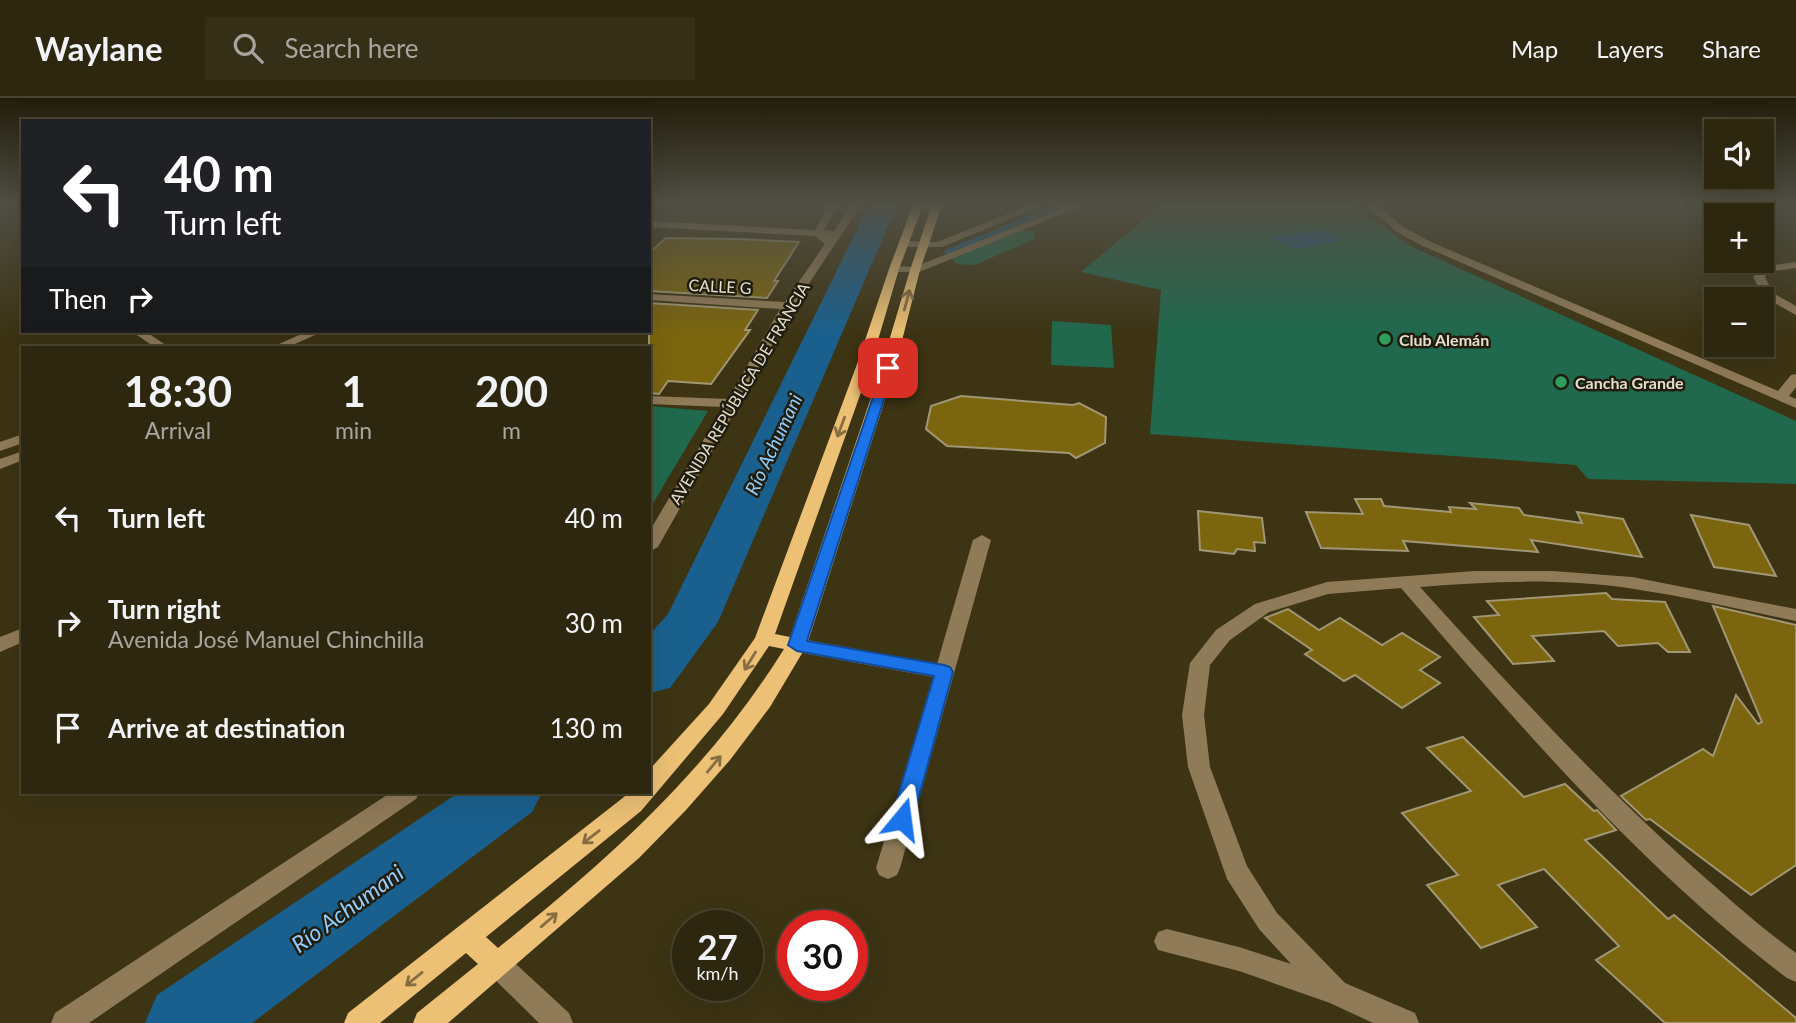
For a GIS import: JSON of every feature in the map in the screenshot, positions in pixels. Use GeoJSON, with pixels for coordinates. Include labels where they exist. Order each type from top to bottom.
{"type":"FeatureCollection","features":[{"type":"Feature","properties":{"kind":"main road"},"geometry":{"type":"LineString","coordinates":[[651,784],[716,709],[764,639],[863,367],[902,248]]}},
{"type":"Feature","properties":{"kind":"main road"},"geometry":{"type":"LineString","coordinates":[[427,1023],[658,826],[749,722],[780,677],[797,645],[888,368],[921,248]]}},
{"type":"Feature","properties":{"kind":"main road"},"geometry":{"type":"LineString","coordinates":[[863,367],[888,368]]}},
{"type":"Feature","properties":{"kind":"main road"},"geometry":{"type":"LineString","coordinates":[[764,639],[797,645]]}},
{"type":"Feature","properties":{"kind":"main road"},"geometry":{"type":"LineString","coordinates":[[359,1023],[642,794]]}},
{"type":"Feature","properties":{"kind":"main road"},"geometry":{"type":"LineString","coordinates":[[467,936],[497,964]]}},
{"type":"Feature","properties":{"kind":"street","name":"AVENIDA REPÚBLICA DE FRANCIA"},"geometry":{"type":"LineString","coordinates":[[651,543],[730,403],[826,248]]}},
{"type":"Feature","properties":{"kind":"street"},"geometry":{"type":"LineString","coordinates":[[894,269],[915,270],[970,248]]}},
{"type":"Feature","properties":{"kind":"street"},"geometry":{"type":"LineString","coordinates":[[1437,248],[1796,404]]}},
{"type":"Feature","properties":{"kind":"street"},"geometry":{"type":"LineString","coordinates":[[1796,265],[1764,269],[1759,277],[1768,295],[1796,311]]}},
{"type":"Feature","properties":{"kind":"street","name":"CALLE G"},"geometry":{"type":"LineString","coordinates":[[651,297],[788,306]]}},
{"type":"Feature","properties":{"kind":"street"},"geometry":{"type":"LineString","coordinates":[[140,333],[160,346]]}},
{"type":"Feature","properties":{"kind":"street"},"geometry":{"type":"LineString","coordinates":[[280,346],[309,333]]}},
{"type":"Feature","properties":{"kind":"street"},"geometry":{"type":"LineString","coordinates":[[1780,398],[1796,379]]}},
{"type":"Feature","properties":{"kind":"street"},"geometry":{"type":"LineString","coordinates":[[651,400],[730,403]]}},
{"type":"Feature","properties":{"kind":"street"},"geometry":{"type":"LineString","coordinates":[[0,447],[21,439]]}},
{"type":"Feature","properties":{"kind":"street"},"geometry":{"type":"LineString","coordinates":[[0,464],[21,456]]}},
{"type":"Feature","properties":{"kind":"street"},"geometry":{"type":"LineString","coordinates":[[888,868],[982,540]]}},
{"type":"Feature","properties":{"kind":"street"},"geometry":{"type":"LineString","coordinates":[[1335,992],[1268,921],[1236,871],[1199,767],[1194,715],[1200,663],[1223,635],[1262,608],[1327,588],[1475,577],[1553,577],[1632,583],[1796,615]]}},
{"type":"Feature","properties":{"kind":"street"},"geometry":{"type":"LineString","coordinates":[[1406,582],[1507,698],[1610,806],[1762,944],[1796,969]]}},
{"type":"Feature","properties":{"kind":"street"},"geometry":{"type":"LineString","coordinates":[[0,645],[21,636]]}},
{"type":"Feature","properties":{"kind":"street"},"geometry":{"type":"LineString","coordinates":[[797,645],[944,672]]}},
{"type":"Feature","properties":{"kind":"street"},"geometry":{"type":"LineString","coordinates":[[65,1023],[407,794]]}},
{"type":"Feature","properties":{"kind":"street"},"geometry":{"type":"LineString","coordinates":[[1167,941],[1239,959],[1335,992],[1405,1023]]}},
{"type":"Feature","properties":{"kind":"street"},"geometry":{"type":"LineString","coordinates":[[497,964],[559,1023]]}},
{"type":"Feature","properties":{"kind":"green space"},"geometry":{"type":"Polygon","coordinates":[[[971,248],[1013,248],[975,265],[956,264],[950,256],[971,248]]]}},
{"type":"Feature","properties":{"kind":"green space","name":"Club Alemán"},"geometry":{"type":"Polygon","coordinates":[[[1109,248],[1415,248],[1796,421],[1796,484],[1588,479],[1576,465],[1150,434],[1161,290],[1081,272],[1109,248]]]}},
{"type":"Feature","properties":{"kind":"green space"},"geometry":{"type":"Polygon","coordinates":[[[1052,321],[1111,325],[1114,368],[1051,365],[1052,321]]]}},
{"type":"Feature","properties":{"kind":"green space"},"geometry":{"type":"Polygon","coordinates":[[[651,406],[708,411],[651,507],[651,406]]]}},
{"type":"Feature","properties":{"kind":"building"},"geometry":{"type":"Polygon","coordinates":[[[654,248],[795,248],[774,281],[778,281],[767,298],[651,291],[651,251],[654,248]]]}},
{"type":"Feature","properties":{"kind":"building"},"geometry":{"type":"Polygon","coordinates":[[[651,303],[758,310],[745,330],[750,330],[711,384],[668,381],[659,394],[651,393],[651,303]]]}},
{"type":"Feature","properties":{"kind":"building"},"geometry":{"type":"Polygon","coordinates":[[[961,396],[1073,405],[1079,403],[1106,417],[1105,443],[1076,458],[1069,453],[947,446],[926,429],[931,406],[961,396]]]}},
{"type":"Feature","properties":{"kind":"building"},"geometry":{"type":"Polygon","coordinates":[[[1355,499],[1381,499],[1384,506],[1451,512],[1449,507],[1476,509],[1470,503],[1519,508],[1524,515],[1582,523],[1577,512],[1623,519],[1642,557],[1531,540],[1538,552],[1403,541],[1408,551],[1321,548],[1306,512],[1363,514],[1355,499]]]}},
{"type":"Feature","properties":{"kind":"building"},"geometry":{"type":"Polygon","coordinates":[[[1198,511],[1262,518],[1265,543],[1254,542],[1255,551],[1237,549],[1234,554],[1200,550],[1198,511]]]}},
{"type":"Feature","properties":{"kind":"building"},"geometry":{"type":"Polygon","coordinates":[[[1691,515],[1749,525],[1776,576],[1714,567],[1691,515]]]}},
{"type":"Feature","properties":{"kind":"building"},"geometry":{"type":"Polygon","coordinates":[[[1606,593],[1612,599],[1665,602],[1690,652],[1668,652],[1658,643],[1618,646],[1604,631],[1532,636],[1554,661],[1513,664],[1474,617],[1499,615],[1487,601],[1606,593]]]}},
{"type":"Feature","properties":{"kind":"building"},"geometry":{"type":"Polygon","coordinates":[[[1713,606],[1796,625],[1796,865],[1751,895],[1650,819],[1646,820],[1621,796],[1703,749],[1713,756],[1736,695],[1758,724],[1762,722],[1713,606]]]}},
{"type":"Feature","properties":{"kind":"building"},"geometry":{"type":"Polygon","coordinates":[[[1288,609],[1319,630],[1340,618],[1382,645],[1402,633],[1440,657],[1420,670],[1440,683],[1402,708],[1355,675],[1344,681],[1305,654],[1312,650],[1265,618],[1288,609]]]}},
{"type":"Feature","properties":{"kind":"building"},"geometry":{"type":"Polygon","coordinates":[[[1463,737],[1524,797],[1565,784],[1594,811],[1597,810],[1616,830],[1585,840],[1668,919],[1674,915],[1796,1018],[1796,1023],[1665,1023],[1596,960],[1619,946],[1544,869],[1498,885],[1537,927],[1481,948],[1427,885],[1458,875],[1402,813],[1471,791],[1427,748],[1463,737]]]}},
{"type":"Feature","properties":{"kind":"waterway","name":"Río Achumani"},"geometry":{"type":"LineString","coordinates":[[651,671],[691,622],[865,248]]}},
{"type":"Feature","properties":{"kind":"waterway"},"geometry":{"type":"LineString","coordinates":[[947,252],[956,248]]}},
{"type":"Feature","properties":{"kind":"waterway","name":"Río Achumani"},"geometry":{"type":"LineString","coordinates":[[186,1023],[508,794]]}},
{"type":"Feature","properties":{"kind":"place","name":"Club Alemán"},"geometry":{"type":"Point","coordinates":[1385,339]}},
{"type":"Feature","properties":{"kind":"place","name":"Cancha Grande"},"geometry":{"type":"Point","coordinates":[1561,382]}},
{"type":"Feature","properties":{"kind":"route"},"geometry":{"type":"LineString","coordinates":[[888,368],[797,645],[944,672],[902,819]]}}]}
